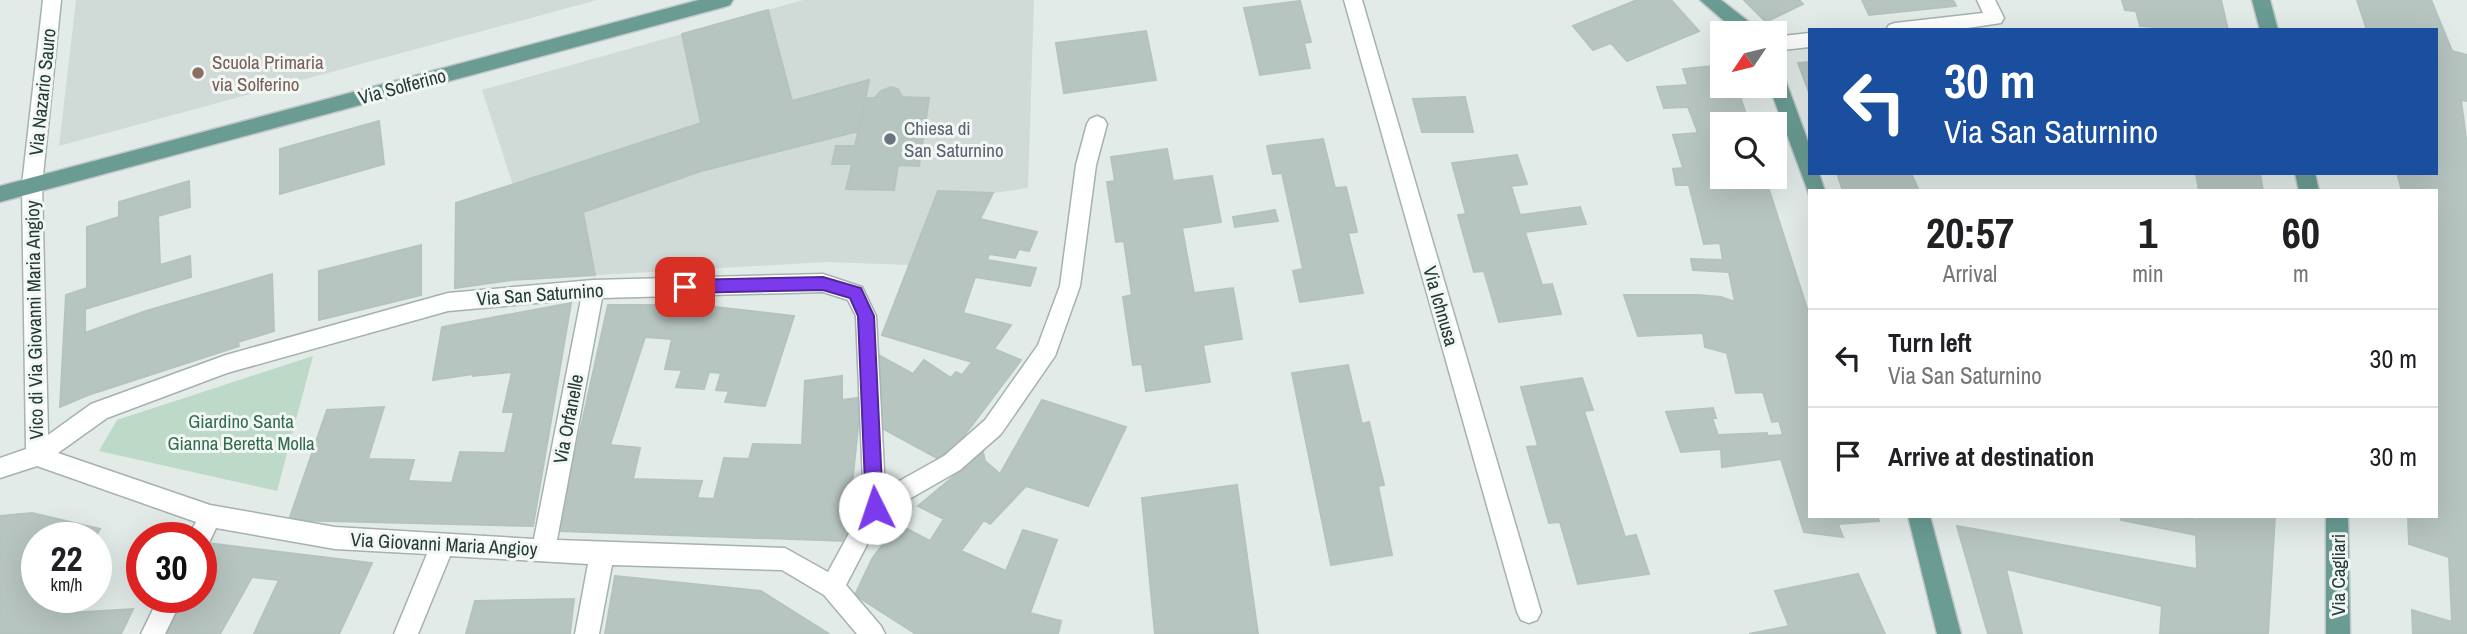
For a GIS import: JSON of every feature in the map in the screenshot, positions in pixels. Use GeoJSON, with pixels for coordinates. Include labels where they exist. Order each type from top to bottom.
{"type":"FeatureCollection","features":[{"type":"Feature","properties":{"kind":"main road","name":"Via Solferino"},"geometry":{"type":"LineString","coordinates":[[0,194],[724,0]]}},
{"type":"Feature","properties":{"kind":"main road"},"geometry":{"type":"LineString","coordinates":[[1709,0],[1735,21]]}},
{"type":"Feature","properties":{"kind":"main road"},"geometry":{"type":"LineString","coordinates":[[2261,0],[2268,28]]}},
{"type":"Feature","properties":{"kind":"main road"},"geometry":{"type":"LineString","coordinates":[[1783,98],[1808,171]]}},
{"type":"Feature","properties":{"kind":"main road"},"geometry":{"type":"LineString","coordinates":[[1920,518],[1949,634]]}},
{"type":"Feature","properties":{"kind":"main road","name":"Via Cagliari"},"geometry":{"type":"LineString","coordinates":[[2337,518],[2338,634]]}},
{"type":"Feature","properties":{"kind":"street","name":"Via Nazario Sauro"},"geometry":{"type":"LineString","coordinates":[[32,184],[52,0]]}},
{"type":"Feature","properties":{"kind":"street","name":"Via Ichnusa"},"geometry":{"type":"LineString","coordinates":[[1353,0],[1529,612]]}},
{"type":"Feature","properties":{"kind":"street"},"geometry":{"type":"LineString","coordinates":[[1912,28],[1995,18],[1986,0]]}},
{"type":"Feature","properties":{"kind":"street"},"geometry":{"type":"LineString","coordinates":[[1787,43],[1808,40]]}},
{"type":"Feature","properties":{"kind":"street"},"geometry":{"type":"LineString","coordinates":[[832,587],[875,508],[952,463],[993,427],[1047,349],[1070,286],[1086,165],[1097,124]]}},
{"type":"Feature","properties":{"kind":"street","name":"Vico di Via Giovanni Maria Angioy"},"geometry":{"type":"LineString","coordinates":[[32,184],[37,456]]}},
{"type":"Feature","properties":{"kind":"street","name":"Via San Saturnino"},"geometry":{"type":"LineString","coordinates":[[37,456],[99,411],[226,364],[447,302],[593,289],[823,283],[855,293],[866,316],[875,508]]}},
{"type":"Feature","properties":{"kind":"street","name":"Via Orfanelle"},"geometry":{"type":"LineString","coordinates":[[544,549],[593,289]]}},
{"type":"Feature","properties":{"kind":"street"},"geometry":{"type":"LineString","coordinates":[[0,468],[37,456]]}},
{"type":"Feature","properties":{"kind":"street","name":"Via Giovanni Maria Angioy"},"geometry":{"type":"LineString","coordinates":[[37,456],[210,516],[335,538],[544,549],[602,555],[785,559],[832,587],[873,634]]}},
{"type":"Feature","properties":{"kind":"street"},"geometry":{"type":"LineString","coordinates":[[207,522],[210,516]]}},
{"type":"Feature","properties":{"kind":"street"},"geometry":{"type":"LineString","coordinates":[[406,634],[443,544]]}},
{"type":"Feature","properties":{"kind":"street"},"geometry":{"type":"LineString","coordinates":[[587,634],[602,555]]}},
{"type":"Feature","properties":{"kind":"street"},"geometry":{"type":"LineString","coordinates":[[153,634],[163,613]]}},
{"type":"Feature","properties":{"kind":"shaded area","name":"Scuola Primaria via Solferino"},"geometry":{"type":"Polygon","coordinates":[[[76,0],[597,0],[59,146],[76,0]]]}},
{"type":"Feature","properties":{"kind":"shaded area"},"geometry":{"type":"Polygon","coordinates":[[[803,0],[1034,0],[1028,188],[993,193],[939,191],[910,265],[827,262],[511,280],[455,288],[456,203],[513,185],[482,90],[803,0]]]}},
{"type":"Feature","properties":{"kind":"green space","name":"Giardino Santa Gianna Beretta Molla"},"geometry":{"type":"Polygon","coordinates":[[[313,356],[277,491],[99,451],[117,420],[313,356]]]}},
{"type":"Feature","properties":{"kind":"building"},"geometry":{"type":"Polygon","coordinates":[[[1637,0],[1671,0],[1699,31],[1627,61],[1611,43],[1593,50],[1573,26],[1637,0]]]}},
{"type":"Feature","properties":{"kind":"building"},"geometry":{"type":"Polygon","coordinates":[[[1744,0],[1799,0],[1803,4],[1768,21],[1744,0]]]}},
{"type":"Feature","properties":{"kind":"building"},"geometry":{"type":"Polygon","coordinates":[[[1862,0],[1953,0],[1956,6],[1869,15],[1862,0]]]}},
{"type":"Feature","properties":{"kind":"building"},"geometry":{"type":"Polygon","coordinates":[[[2122,0],[2221,0],[2228,28],[2140,26],[2136,11],[2125,10],[2122,0]]]}},
{"type":"Feature","properties":{"kind":"building"},"geometry":{"type":"Polygon","coordinates":[[[2357,0],[2431,0],[2452,51],[2467,55],[2467,101],[2461,100],[2467,146],[2467,634],[2413,634],[2412,610],[2452,622],[2449,557],[2409,544],[2408,518],[2438,518],[2438,189],[2401,189],[2398,175],[2438,175],[2438,28],[2366,28],[2357,0]]]}},
{"type":"Feature","properties":{"kind":"building"},"geometry":{"type":"Polygon","coordinates":[[[1300,1],[1311,42],[1304,43],[1310,68],[1260,75],[1244,8],[1300,1]]]}},
{"type":"Feature","properties":{"kind":"building"},"geometry":{"type":"Polygon","coordinates":[[[768,10],[792,101],[869,80],[859,131],[701,171],[583,212],[595,275],[511,280],[455,288],[456,203],[701,123],[682,34],[768,10]]]}},
{"type":"Feature","properties":{"kind":"building"},"geometry":{"type":"Polygon","coordinates":[[[1146,31],[1156,80],[1064,93],[1056,43],[1146,31]]]}},
{"type":"Feature","properties":{"kind":"building"},"geometry":{"type":"Polygon","coordinates":[[[1808,62],[1808,90],[1798,63],[1808,62]]]}},
{"type":"Feature","properties":{"kind":"building"},"geometry":{"type":"Polygon","coordinates":[[[1710,66],[1710,98],[1741,98],[1745,112],[1710,112],[1710,189],[1769,189],[1808,312],[1808,518],[1878,518],[1879,521],[1838,524],[1843,537],[1804,532],[1781,459],[1722,467],[1721,449],[1681,452],[1666,412],[1713,408],[1716,418],[1712,418],[1718,435],[1783,435],[1779,421],[1772,422],[1763,392],[1736,393],[1727,353],[1705,347],[1703,333],[1638,336],[1624,295],[1698,295],[1721,297],[1735,302],[1729,272],[1693,270],[1691,259],[1723,260],[1720,243],[1704,244],[1689,185],[1676,185],[1673,169],[1683,168],[1673,135],[1698,133],[1688,107],[1664,108],[1657,87],[1688,85],[1683,69],[1710,66]]]}},
{"type":"Feature","properties":{"kind":"building","name":"Chiesa di San Saturnino"},"geometry":{"type":"Polygon","coordinates":[[[891,87],[898,89],[902,97],[929,98],[919,166],[898,165],[894,190],[846,189],[852,164],[832,164],[836,146],[855,146],[866,98],[875,98],[881,91],[891,87]]]}},
{"type":"Feature","properties":{"kind":"building"},"geometry":{"type":"Polygon","coordinates":[[[1465,97],[1473,132],[1422,132],[1413,99],[1465,97]]]}},
{"type":"Feature","properties":{"kind":"building"},"geometry":{"type":"Polygon","coordinates":[[[379,121],[384,164],[280,194],[280,149],[379,121]]]}},
{"type":"Feature","properties":{"kind":"building"},"geometry":{"type":"Polygon","coordinates":[[[1323,139],[1335,188],[1346,187],[1357,232],[1348,233],[1363,293],[1300,302],[1293,271],[1303,269],[1282,173],[1273,174],[1267,146],[1323,139]]]}},
{"type":"Feature","properties":{"kind":"building"},"geometry":{"type":"Polygon","coordinates":[[[1167,149],[1173,181],[1212,176],[1221,222],[1182,228],[1194,293],[1233,288],[1242,339],[1203,345],[1210,382],[1146,391],[1142,364],[1133,365],[1123,297],[1132,295],[1124,241],[1116,242],[1107,182],[1115,181],[1111,157],[1167,149]]]}},
{"type":"Feature","properties":{"kind":"building"},"geometry":{"type":"Polygon","coordinates":[[[1517,155],[1527,184],[1511,186],[1520,215],[1580,207],[1586,224],[1525,232],[1542,285],[1552,284],[1561,314],[1499,322],[1484,271],[1474,272],[1458,215],[1466,214],[1452,163],[1517,155]]]}},
{"type":"Feature","properties":{"kind":"building"},"geometry":{"type":"Polygon","coordinates":[[[1838,175],[1912,175],[1918,189],[1842,189],[1838,175]]]}},
{"type":"Feature","properties":{"kind":"building"},"geometry":{"type":"Polygon","coordinates":[[[2196,175],[2260,175],[2263,189],[2199,189],[2196,175]]]}},
{"type":"Feature","properties":{"kind":"building"},"geometry":{"type":"Polygon","coordinates":[[[189,181],[190,207],[158,216],[160,265],[190,256],[191,277],[85,309],[85,333],[146,311],[272,274],[274,331],[238,342],[239,346],[88,395],[60,407],[66,295],[87,288],[87,227],[119,217],[119,202],[189,181]]]}},
{"type":"Feature","properties":{"kind":"building"},"geometry":{"type":"Polygon","coordinates":[[[938,191],[993,193],[980,219],[1037,232],[1029,251],[1019,249],[1015,258],[989,254],[987,260],[1036,268],[1030,286],[975,277],[963,313],[1011,325],[994,349],[1021,360],[957,445],[937,458],[878,426],[880,356],[913,374],[924,360],[951,378],[956,372],[962,375],[972,362],[882,335],[938,191]]]}},
{"type":"Feature","properties":{"kind":"building"},"geometry":{"type":"Polygon","coordinates":[[[1275,210],[1278,221],[1235,227],[1233,217],[1275,210]]]}},
{"type":"Feature","properties":{"kind":"building"},"geometry":{"type":"Polygon","coordinates":[[[421,245],[421,295],[319,320],[319,271],[421,245]]]}},
{"type":"Feature","properties":{"kind":"building"},"geometry":{"type":"Polygon","coordinates":[[[571,303],[533,526],[289,520],[327,410],[384,407],[368,459],[414,460],[408,481],[452,483],[460,452],[505,453],[514,412],[503,412],[512,372],[433,380],[442,327],[571,303]]]}},
{"type":"Feature","properties":{"kind":"building"},"geometry":{"type":"Polygon","coordinates":[[[608,305],[698,305],[794,316],[765,406],[725,402],[729,391],[716,390],[721,373],[709,372],[704,389],[676,387],[682,370],[665,369],[672,339],[645,337],[610,445],[640,448],[633,479],[702,481],[697,498],[714,499],[724,458],[749,459],[753,444],[802,445],[805,381],[842,376],[842,400],[858,398],[859,419],[846,541],[558,531],[608,305]]]}},
{"type":"Feature","properties":{"kind":"building"},"geometry":{"type":"Polygon","coordinates":[[[1348,365],[1362,424],[1369,422],[1384,485],[1378,486],[1392,555],[1331,565],[1292,373],[1348,365]]]}},
{"type":"Feature","properties":{"kind":"building"},"geometry":{"type":"Polygon","coordinates":[[[1582,378],[1593,410],[1584,411],[1625,537],[1636,535],[1649,574],[1578,584],[1560,522],[1549,523],[1527,447],[1538,446],[1521,387],[1582,378]]]}},
{"type":"Feature","properties":{"kind":"building"},"geometry":{"type":"Polygon","coordinates":[[[1042,400],[1126,427],[1088,506],[1026,486],[990,524],[984,520],[961,551],[1006,571],[1023,530],[1057,540],[1030,613],[1061,621],[1058,634],[916,634],[855,595],[872,559],[898,524],[930,541],[944,519],[918,506],[983,452],[985,461],[1000,474],[1042,400]]]}},
{"type":"Feature","properties":{"kind":"building"},"geometry":{"type":"Polygon","coordinates":[[[1237,485],[1258,634],[1155,634],[1142,498],[1237,485]]]}},
{"type":"Feature","properties":{"kind":"building"},"geometry":{"type":"Polygon","coordinates":[[[32,513],[70,522],[21,522],[21,613],[112,613],[112,610],[126,609],[126,613],[131,613],[121,634],[0,634],[0,516],[32,513]]]}},
{"type":"Feature","properties":{"kind":"building"},"geometry":{"type":"Polygon","coordinates":[[[2275,518],[2268,634],[2160,634],[2162,606],[2006,569],[2022,634],[1988,634],[1957,526],[2197,569],[2196,535],[2121,520],[2275,518]]]}},
{"type":"Feature","properties":{"kind":"building"},"geometry":{"type":"Polygon","coordinates":[[[217,544],[372,563],[339,634],[254,634],[279,580],[252,577],[220,634],[156,634],[167,613],[217,613],[217,544]]]}},
{"type":"Feature","properties":{"kind":"building"},"geometry":{"type":"Polygon","coordinates":[[[1858,574],[1885,634],[1749,634],[1789,626],[1775,591],[1858,574]]]}},
{"type":"Feature","properties":{"kind":"building"},"geometry":{"type":"Polygon","coordinates":[[[615,576],[761,591],[829,634],[605,634],[615,576]]]}},
{"type":"Feature","properties":{"kind":"building"},"geometry":{"type":"Polygon","coordinates":[[[574,599],[570,634],[466,634],[475,601],[574,599]]]}},
{"type":"Feature","properties":{"kind":"place","name":"Scuola Primaria via Solferino"},"geometry":{"type":"Point","coordinates":[198,73]}},
{"type":"Feature","properties":{"kind":"place","name":"Chiesa di San Saturnino"},"geometry":{"type":"Point","coordinates":[890,139]}},
{"type":"Feature","properties":{"kind":"route"},"geometry":{"type":"LineString","coordinates":[[685,287],[823,283],[855,293],[866,316],[875,508]]}}]}
